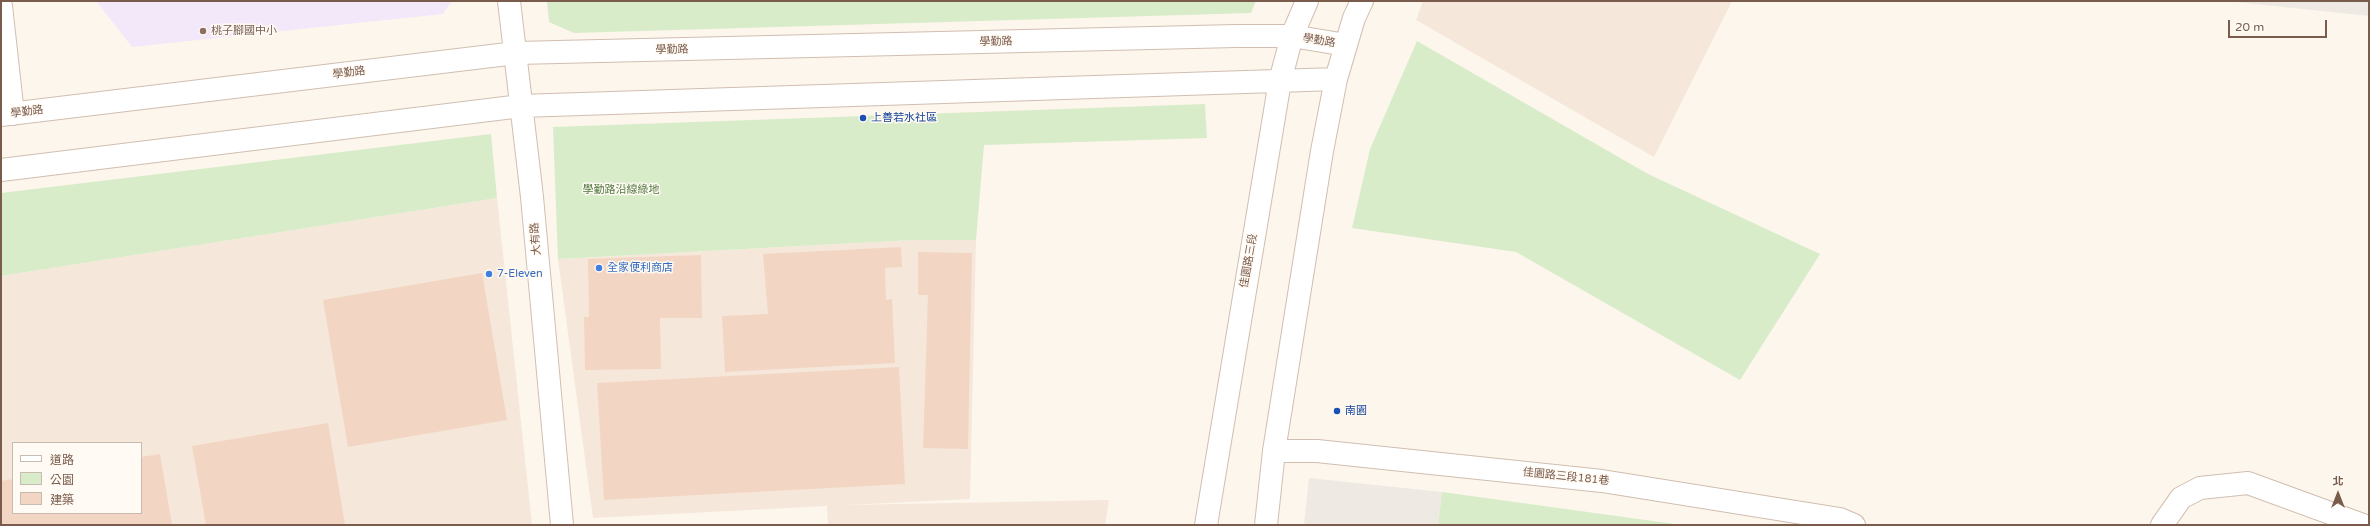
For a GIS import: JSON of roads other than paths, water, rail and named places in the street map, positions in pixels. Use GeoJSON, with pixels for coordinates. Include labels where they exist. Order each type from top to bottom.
{"type":"FeatureCollection","features":[{"type":"Feature","properties":{"kind":"street","name":"大有路"},"geometry":{"type":"LineString","coordinates":[[509,1],[532,204],[562,525]]}},
{"type":"Feature","properties":{"kind":"street","name":"佳園路三段"},"geometry":{"type":"LineString","coordinates":[[1206,525],[1280,81],[1292,36],[1307,1]]}},
{"type":"Feature","properties":{"kind":"street"},"geometry":{"type":"LineString","coordinates":[[1266,525],[1274,451],[1322,151],[1336,79],[1346,45],[1362,1]]}},
{"type":"Feature","properties":{"kind":"street"},"geometry":{"type":"LineString","coordinates":[[1,6],[7,115]]}},
{"type":"Feature","properties":{"kind":"street","name":"學勤路"},"geometry":{"type":"LineString","coordinates":[[7,115],[516,53],[1292,36],[1346,45]]}},
{"type":"Feature","properties":{"kind":"street"},"geometry":{"type":"LineString","coordinates":[[1,170],[521,106],[1336,79]]}},
{"type":"Feature","properties":{"kind":"street","name":"佳園路三段181巷"},"geometry":{"type":"LineString","coordinates":[[1274,451],[1317,451],[1602,481],[1840,519],[1854,525]]}},
{"type":"Feature","properties":{"kind":"street"},"geometry":{"type":"LineString","coordinates":[[2162,525],[2181,498],[2200,488],[2248,483],[2363,525]]}},
{"type":"Feature","properties":{"kind":"place","name":"桃子腳國中小"},"geometry":{"type":"Point","coordinates":[203,31]}},
{"type":"Feature","properties":{"kind":"place","name":"上善若水社區"},"geometry":{"type":"Point","coordinates":[863,118]}},
{"type":"Feature","properties":{"kind":"place","name":"全家便利商店"},"geometry":{"type":"Point","coordinates":[599,268]}},
{"type":"Feature","properties":{"kind":"place","name":"7-Eleven"},"geometry":{"type":"Point","coordinates":[489,274]}},
{"type":"Feature","properties":{"kind":"place","name":"南園"},"geometry":{"type":"Point","coordinates":[1337,411]}},
{"type":"Feature","properties":{"kind":"park label","name":"學勤路沿線綠地"},"geometry":{"type":"Point","coordinates":[621,190]}}]}
